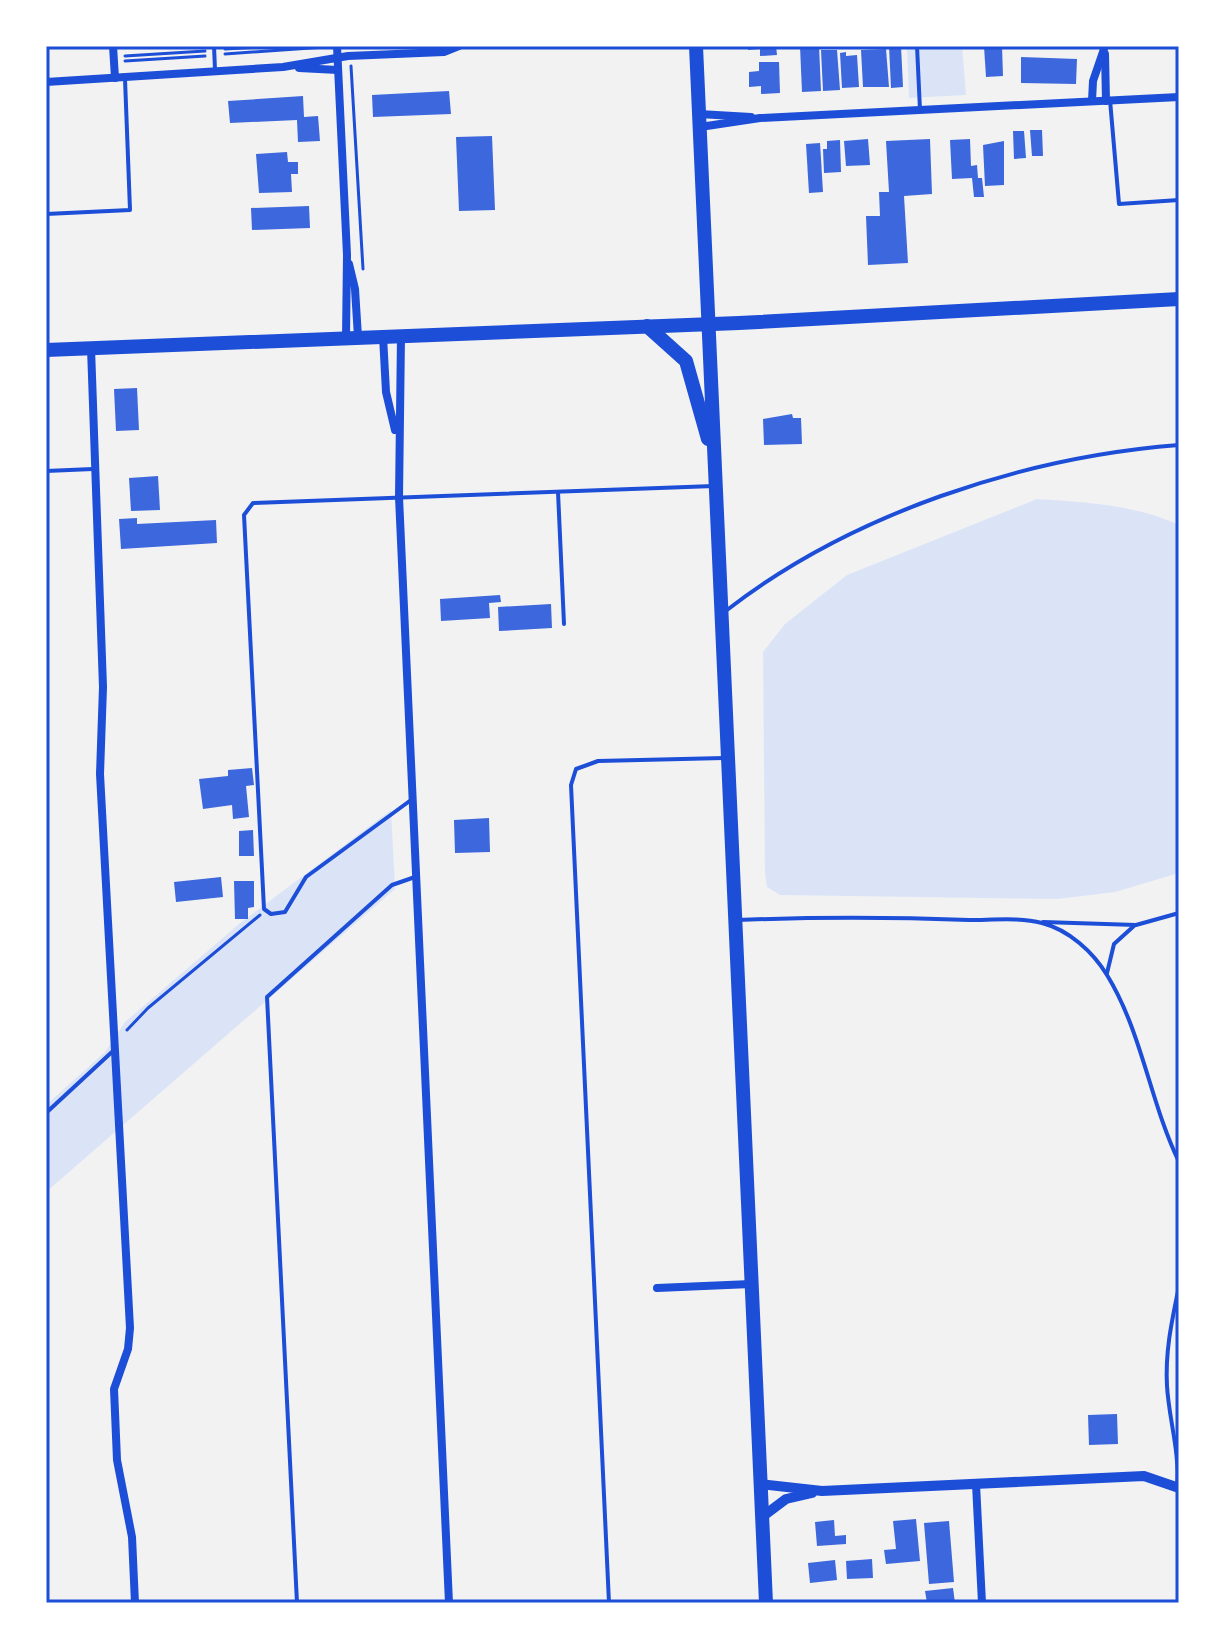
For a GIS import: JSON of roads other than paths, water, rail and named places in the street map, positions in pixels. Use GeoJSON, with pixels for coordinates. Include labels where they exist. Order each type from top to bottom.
{"type":"FeatureCollection","features":[{"type":"Feature","properties":{"kind":"main road"},"geometry":{"type":"LineString","coordinates":[[696,46],[766,1603]]}},
{"type":"Feature","properties":{"kind":"main road"},"geometry":{"type":"LineString","coordinates":[[46,350],[708,324],[1179,299]]}},
{"type":"Feature","properties":{"kind":"main road"},"geometry":{"type":"LineString","coordinates":[[647,326],[686,361],[715,462]]}},
{"type":"Feature","properties":{"kind":"street"},"geometry":{"type":"LineString","coordinates":[[113,46],[115,78]]}},
{"type":"Feature","properties":{"kind":"street"},"geometry":{"type":"LineString","coordinates":[[337,46],[352,337]]}},
{"type":"Feature","properties":{"kind":"street"},"geometry":{"type":"LineString","coordinates":[[46,82],[283,67],[337,57],[444,52],[459,46]]}},
{"type":"Feature","properties":{"kind":"street"},"geometry":{"type":"LineString","coordinates":[[1092,101],[1093,81],[1105,47]]}},
{"type":"Feature","properties":{"kind":"street"},"geometry":{"type":"LineString","coordinates":[[1105,47],[1108,100]]}},
{"type":"Feature","properties":{"kind":"street"},"geometry":{"type":"LineString","coordinates":[[283,67],[338,70]]}},
{"type":"Feature","properties":{"kind":"street"},"geometry":{"type":"LineString","coordinates":[[699,121],[1179,97]]}},
{"type":"Feature","properties":{"kind":"street"},"geometry":{"type":"LineString","coordinates":[[383,336],[386,392],[397,439]]}},
{"type":"Feature","properties":{"kind":"street"},"geometry":{"type":"LineString","coordinates":[[401,336],[401,399],[397,439],[399,497],[449,1603]]}},
{"type":"Feature","properties":{"kind":"street"},"geometry":{"type":"LineString","coordinates":[[91,348],[103,687],[100,774],[130,1328],[128,1349],[114,1389],[117,1460],[132,1537],[135,1603]]}},
{"type":"Feature","properties":{"kind":"street"},"geometry":{"type":"LineString","coordinates":[[657,1288],[751,1284]]}},
{"type":"Feature","properties":{"kind":"street"},"geometry":{"type":"LineString","coordinates":[[760,1484],[822,1491],[1144,1476],[1178,1488]]}},
{"type":"Feature","properties":{"kind":"street"},"geometry":{"type":"LineString","coordinates":[[976,1484],[982,1603]]}},
{"type":"Feature","properties":{"kind":"street"},"geometry":{"type":"LineString","coordinates":[[762,1517],[786,1499],[822,1491]]}},
{"type":"Feature","properties":{"kind":"lane"},"geometry":{"type":"LineString","coordinates":[[917,46],[920,110]]}},
{"type":"Feature","properties":{"kind":"lane"},"geometry":{"type":"LineString","coordinates":[[214,48],[215,72]]}},
{"type":"Feature","properties":{"kind":"lane"},"geometry":{"type":"LineString","coordinates":[[46,214],[130,210],[125,77]]}},
{"type":"Feature","properties":{"kind":"lane"},"geometry":{"type":"LineString","coordinates":[[1108,100],[1119,204],[1179,200]]}},
{"type":"Feature","properties":{"kind":"lane"},"geometry":{"type":"LineString","coordinates":[[722,614],[818,553],[923,504],[989,481],[1065,461],[1179,445]]}},
{"type":"Feature","properties":{"kind":"lane"},"geometry":{"type":"LineString","coordinates":[[46,471],[95,469]]}},
{"type":"Feature","properties":{"kind":"lane"},"geometry":{"type":"LineString","coordinates":[[412,800],[306,877],[285,912],[277,915],[266,910],[259,855],[244,515],[253,503],[716,486]]}},
{"type":"Feature","properties":{"kind":"lane"},"geometry":{"type":"LineString","coordinates":[[558,492],[564,624]]}},
{"type":"Feature","properties":{"kind":"lane"},"geometry":{"type":"LineString","coordinates":[[609,1603],[571,785],[576,769],[598,761],[728,757]]}},
{"type":"Feature","properties":{"kind":"lane"},"geometry":{"type":"LineString","coordinates":[[297,1603],[267,997],[392,885],[415,877]]}},
{"type":"Feature","properties":{"kind":"lane"},"geometry":{"type":"LineString","coordinates":[[735,920],[871,916],[1136,925],[1179,913]]}},
{"type":"Feature","properties":{"kind":"lane"},"geometry":{"type":"LineString","coordinates":[[1041,922],[1081,944],[1107,975],[1124,1008],[1160,1120],[1179,1162]]}},
{"type":"Feature","properties":{"kind":"lane"},"geometry":{"type":"LineString","coordinates":[[1107,975],[1114,944],[1136,925]]}},
{"type":"Feature","properties":{"kind":"lane"},"geometry":{"type":"LineString","coordinates":[[46,1113],[115,1049]]}},
{"type":"Feature","properties":{"kind":"lane"},"geometry":{"type":"LineString","coordinates":[[1178,1488],[1178,1459],[1166,1367],[1179,1286]]}}]}
